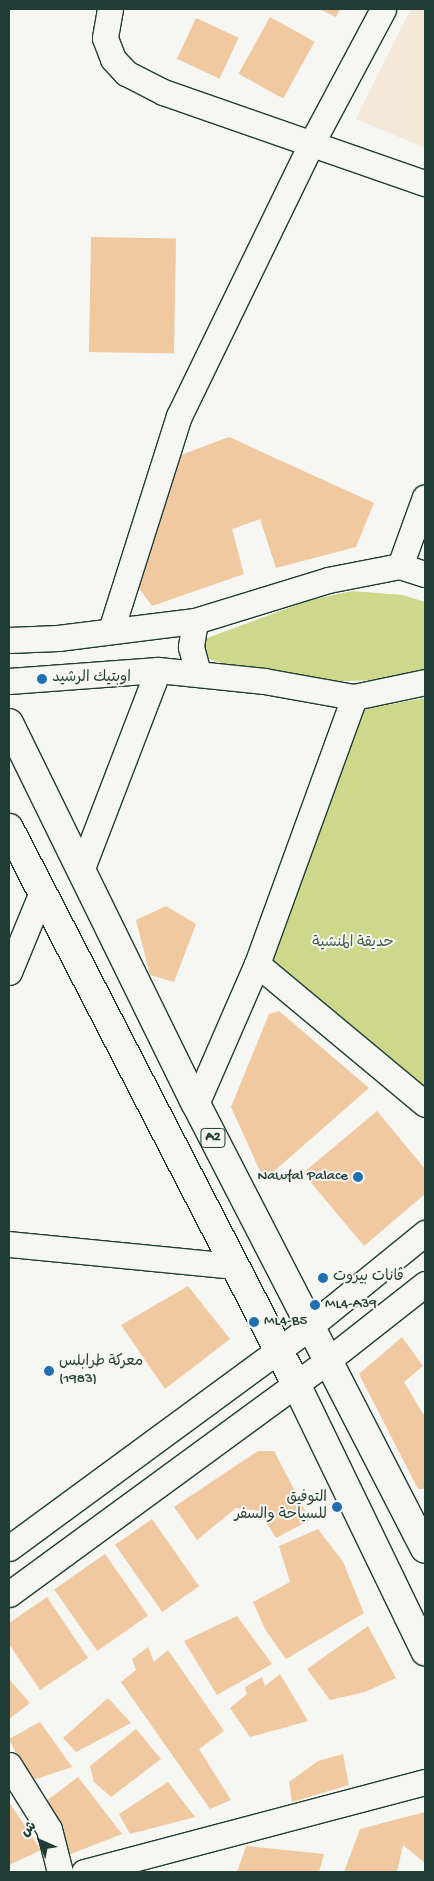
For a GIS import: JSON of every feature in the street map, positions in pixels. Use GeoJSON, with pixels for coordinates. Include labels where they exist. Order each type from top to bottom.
{"type":"FeatureCollection","features":[{"type":"Feature","properties":{"kind":"highway","name":"A2"},"geometry":{"type":"LineString","coordinates":[[9,723],[308,1328],[328,1361],[422,1535]]}},
{"type":"Feature","properties":{"kind":"highway"},"geometry":{"type":"LineString","coordinates":[[9,828],[233,1266],[296,1384],[425,1651]]}},
{"type":"Feature","properties":{"kind":"street"},"geometry":{"type":"LineString","coordinates":[[110,9],[105,38],[113,59],[126,73],[163,92],[310,146],[425,183]]}},
{"type":"Feature","properties":{"kind":"street"},"geometry":{"type":"LineString","coordinates":[[111,630],[179,416],[310,146],[383,9]]}},
{"type":"Feature","properties":{"kind":"street"},"geometry":{"type":"LineString","coordinates":[[400,566],[425,496]]}},
{"type":"Feature","properties":{"kind":"street"},"geometry":{"type":"LineString","coordinates":[[9,640],[58,638],[194,621],[328,580],[400,566],[425,574]]}},
{"type":"Feature","properties":{"kind":"street"},"geometry":{"type":"LineString","coordinates":[[194,621],[191,647],[198,673]]}},
{"type":"Feature","properties":{"kind":"street"},"geometry":{"type":"LineString","coordinates":[[82,868],[158,670]]}},
{"type":"Feature","properties":{"kind":"street"},"geometry":{"type":"LineString","coordinates":[[9,682],[158,670],[198,673],[354,697],[425,682]]}},
{"type":"Feature","properties":{"kind":"street"},"geometry":{"type":"LineString","coordinates":[[196,1104],[257,964],[354,697]]}},
{"type":"Feature","properties":{"kind":"street"},"geometry":{"type":"LineString","coordinates":[[9,972],[42,892]]}},
{"type":"Feature","properties":{"kind":"street"},"geometry":{"type":"LineString","coordinates":[[257,964],[425,1104]]}},
{"type":"Feature","properties":{"kind":"street"},"geometry":{"type":"LineString","coordinates":[[9,1548],[308,1328],[425,1233]]}},
{"type":"Feature","properties":{"kind":"street"},"geometry":{"type":"LineString","coordinates":[[9,1244],[233,1266]]}},
{"type":"Feature","properties":{"kind":"street"},"geometry":{"type":"LineString","coordinates":[[9,1594],[328,1361],[425,1284]]}},
{"type":"Feature","properties":{"kind":"street"},"geometry":{"type":"LineString","coordinates":[[9,1766],[49,1828],[60,1872]]}},
{"type":"Feature","properties":{"kind":"street"},"geometry":{"type":"LineString","coordinates":[[84,1872],[425,1782]]}},
{"type":"Feature","properties":{"kind":"shaded area"},"geometry":{"type":"Polygon","coordinates":[[[411,9],[425,9],[425,148],[356,119],[411,9]]]}},
{"type":"Feature","properties":{"kind":"green space"},"geometry":{"type":"Polygon","coordinates":[[[352,591],[402,595],[425,602],[425,671],[376,680],[315,682],[227,665],[198,655],[199,641],[310,600],[352,591]]]}},
{"type":"Feature","properties":{"kind":"green space","name":"حديقة المنشية"},"geometry":{"type":"Polygon","coordinates":[[[425,698],[425,1098],[267,966],[365,709],[425,698]]]}},
{"type":"Feature","properties":{"kind":"building"},"geometry":{"type":"Polygon","coordinates":[[[319,9],[340,9],[336,17],[319,9]]]}},
{"type":"Feature","properties":{"kind":"building"},"geometry":{"type":"Polygon","coordinates":[[[270,17],[315,42],[283,99],[238,74],[270,17]]]}},
{"type":"Feature","properties":{"kind":"building"},"geometry":{"type":"Polygon","coordinates":[[[196,18],[239,38],[220,79],[177,59],[196,18]]]}},
{"type":"Feature","properties":{"kind":"building"},"geometry":{"type":"Polygon","coordinates":[[[91,237],[176,238],[174,353],[89,352],[91,237]]]}},
{"type":"Feature","properties":{"kind":"building"},"geometry":{"type":"Polygon","coordinates":[[[229,437],[374,503],[356,547],[276,568],[260,519],[232,529],[244,574],[152,606],[138,587],[181,455],[229,437]]]}},
{"type":"Feature","properties":{"kind":"building"},"geometry":{"type":"Polygon","coordinates":[[[166,906],[196,924],[174,982],[150,975],[136,920],[166,906]]]}},
{"type":"Feature","properties":{"kind":"building"},"geometry":{"type":"Polygon","coordinates":[[[279,1011],[369,1088],[264,1180],[231,1107],[269,1014],[279,1011]]]}},
{"type":"Feature","properties":{"kind":"building"},"geometry":{"type":"Polygon","coordinates":[[[377,1111],[425,1169],[425,1194],[364,1246],[303,1173],[377,1111]]]}},
{"type":"Feature","properties":{"kind":"building"},"geometry":{"type":"Polygon","coordinates":[[[188,1286],[230,1339],[165,1389],[121,1325],[188,1286]]]}},
{"type":"Feature","properties":{"kind":"building"},"geometry":{"type":"Polygon","coordinates":[[[402,1337],[423,1366],[404,1382],[425,1417],[425,1489],[418,1489],[359,1374],[402,1337]]]}},
{"type":"Feature","properties":{"kind":"building"},"geometry":{"type":"Polygon","coordinates":[[[258,1451],[274,1451],[310,1520],[276,1538],[259,1511],[236,1508],[197,1540],[174,1507],[258,1451]]]}},
{"type":"Feature","properties":{"kind":"building"},"geometry":{"type":"Polygon","coordinates":[[[152,1519],[199,1586],[162,1612],[115,1545],[152,1519]]]}},
{"type":"Feature","properties":{"kind":"building"},"geometry":{"type":"Polygon","coordinates":[[[318,1529],[343,1562],[364,1613],[286,1659],[265,1629],[253,1602],[290,1582],[279,1546],[318,1529]]]}},
{"type":"Feature","properties":{"kind":"building"},"geometry":{"type":"Polygon","coordinates":[[[105,1554],[148,1615],[97,1651],[54,1590],[105,1554]]]}},
{"type":"Feature","properties":{"kind":"building"},"geometry":{"type":"Polygon","coordinates":[[[47,1597],[88,1658],[40,1690],[9,1644],[9,1623],[47,1597]]]}},
{"type":"Feature","properties":{"kind":"building"},"geometry":{"type":"Polygon","coordinates":[[[237,1616],[272,1664],[217,1695],[184,1641],[237,1616]]]}},
{"type":"Feature","properties":{"kind":"building"},"geometry":{"type":"Polygon","coordinates":[[[368,1626],[396,1678],[365,1692],[330,1700],[307,1669],[368,1626]]]}},
{"type":"Feature","properties":{"kind":"building"},"geometry":{"type":"Polygon","coordinates":[[[148,1647],[154,1662],[168,1650],[224,1731],[199,1749],[231,1800],[210,1809],[121,1682],[136,1670],[132,1659],[148,1647]]]}},
{"type":"Feature","properties":{"kind":"building"},"geometry":{"type":"Polygon","coordinates":[[[280,1674],[308,1721],[250,1737],[230,1708],[247,1694],[245,1687],[262,1677],[265,1686],[280,1674]]]}},
{"type":"Feature","properties":{"kind":"building"},"geometry":{"type":"Polygon","coordinates":[[[9,1679],[30,1703],[9,1719],[9,1679]]]}},
{"type":"Feature","properties":{"kind":"building"},"geometry":{"type":"Polygon","coordinates":[[[108,1698],[131,1723],[76,1752],[63,1738],[108,1698]]]}},
{"type":"Feature","properties":{"kind":"building"},"geometry":{"type":"Polygon","coordinates":[[[40,1722],[72,1767],[30,1781],[9,1739],[40,1722]]]}},
{"type":"Feature","properties":{"kind":"building"},"geometry":{"type":"Polygon","coordinates":[[[136,1729],[161,1759],[111,1797],[94,1782],[90,1766],[136,1729]]]}},
{"type":"Feature","properties":{"kind":"building"},"geometry":{"type":"Polygon","coordinates":[[[343,1754],[349,1785],[292,1802],[289,1782],[318,1761],[343,1754]]]}},
{"type":"Feature","properties":{"kind":"building"},"geometry":{"type":"Polygon","coordinates":[[[78,1777],[122,1834],[66,1856],[46,1801],[78,1777]]]}},
{"type":"Feature","properties":{"kind":"building"},"geometry":{"type":"Polygon","coordinates":[[[168,1782],[195,1817],[130,1834],[119,1814],[168,1782]]]}},
{"type":"Feature","properties":{"kind":"building"},"geometry":{"type":"Polygon","coordinates":[[[9,1802],[41,1850],[9,1865],[9,1802]]]}},
{"type":"Feature","properties":{"kind":"building"},"geometry":{"type":"Polygon","coordinates":[[[425,1812],[425,1863],[403,1845],[397,1872],[344,1872],[360,1829],[425,1812]]]}},
{"type":"Feature","properties":{"kind":"building"},"geometry":{"type":"Polygon","coordinates":[[[246,1846],[324,1854],[319,1872],[237,1872],[246,1846]]]}},
{"type":"Feature","properties":{"kind":"place","name":"اوبتيك الرشيد"},"geometry":{"type":"Point","coordinates":[42,679]}},
{"type":"Feature","properties":{"kind":"place","name":"Nawfal Palace"},"geometry":{"type":"Point","coordinates":[358,1177]}},
{"type":"Feature","properties":{"kind":"place","name":"ڤانات بيروت"},"geometry":{"type":"Point","coordinates":[323,1278]}},
{"type":"Feature","properties":{"kind":"place","name":"ML4-A39"},"geometry":{"type":"Point","coordinates":[315,1305]}},
{"type":"Feature","properties":{"kind":"place","name":"ML4-B5"},"geometry":{"type":"Point","coordinates":[254,1322]}},
{"type":"Feature","properties":{"kind":"place","name":"معركة طرابلس (1983)"},"geometry":{"type":"Point","coordinates":[49,1371]}},
{"type":"Feature","properties":{"kind":"place","name":"التوفيق للسياحة والسفر"},"geometry":{"type":"Point","coordinates":[337,1507]}}]}
